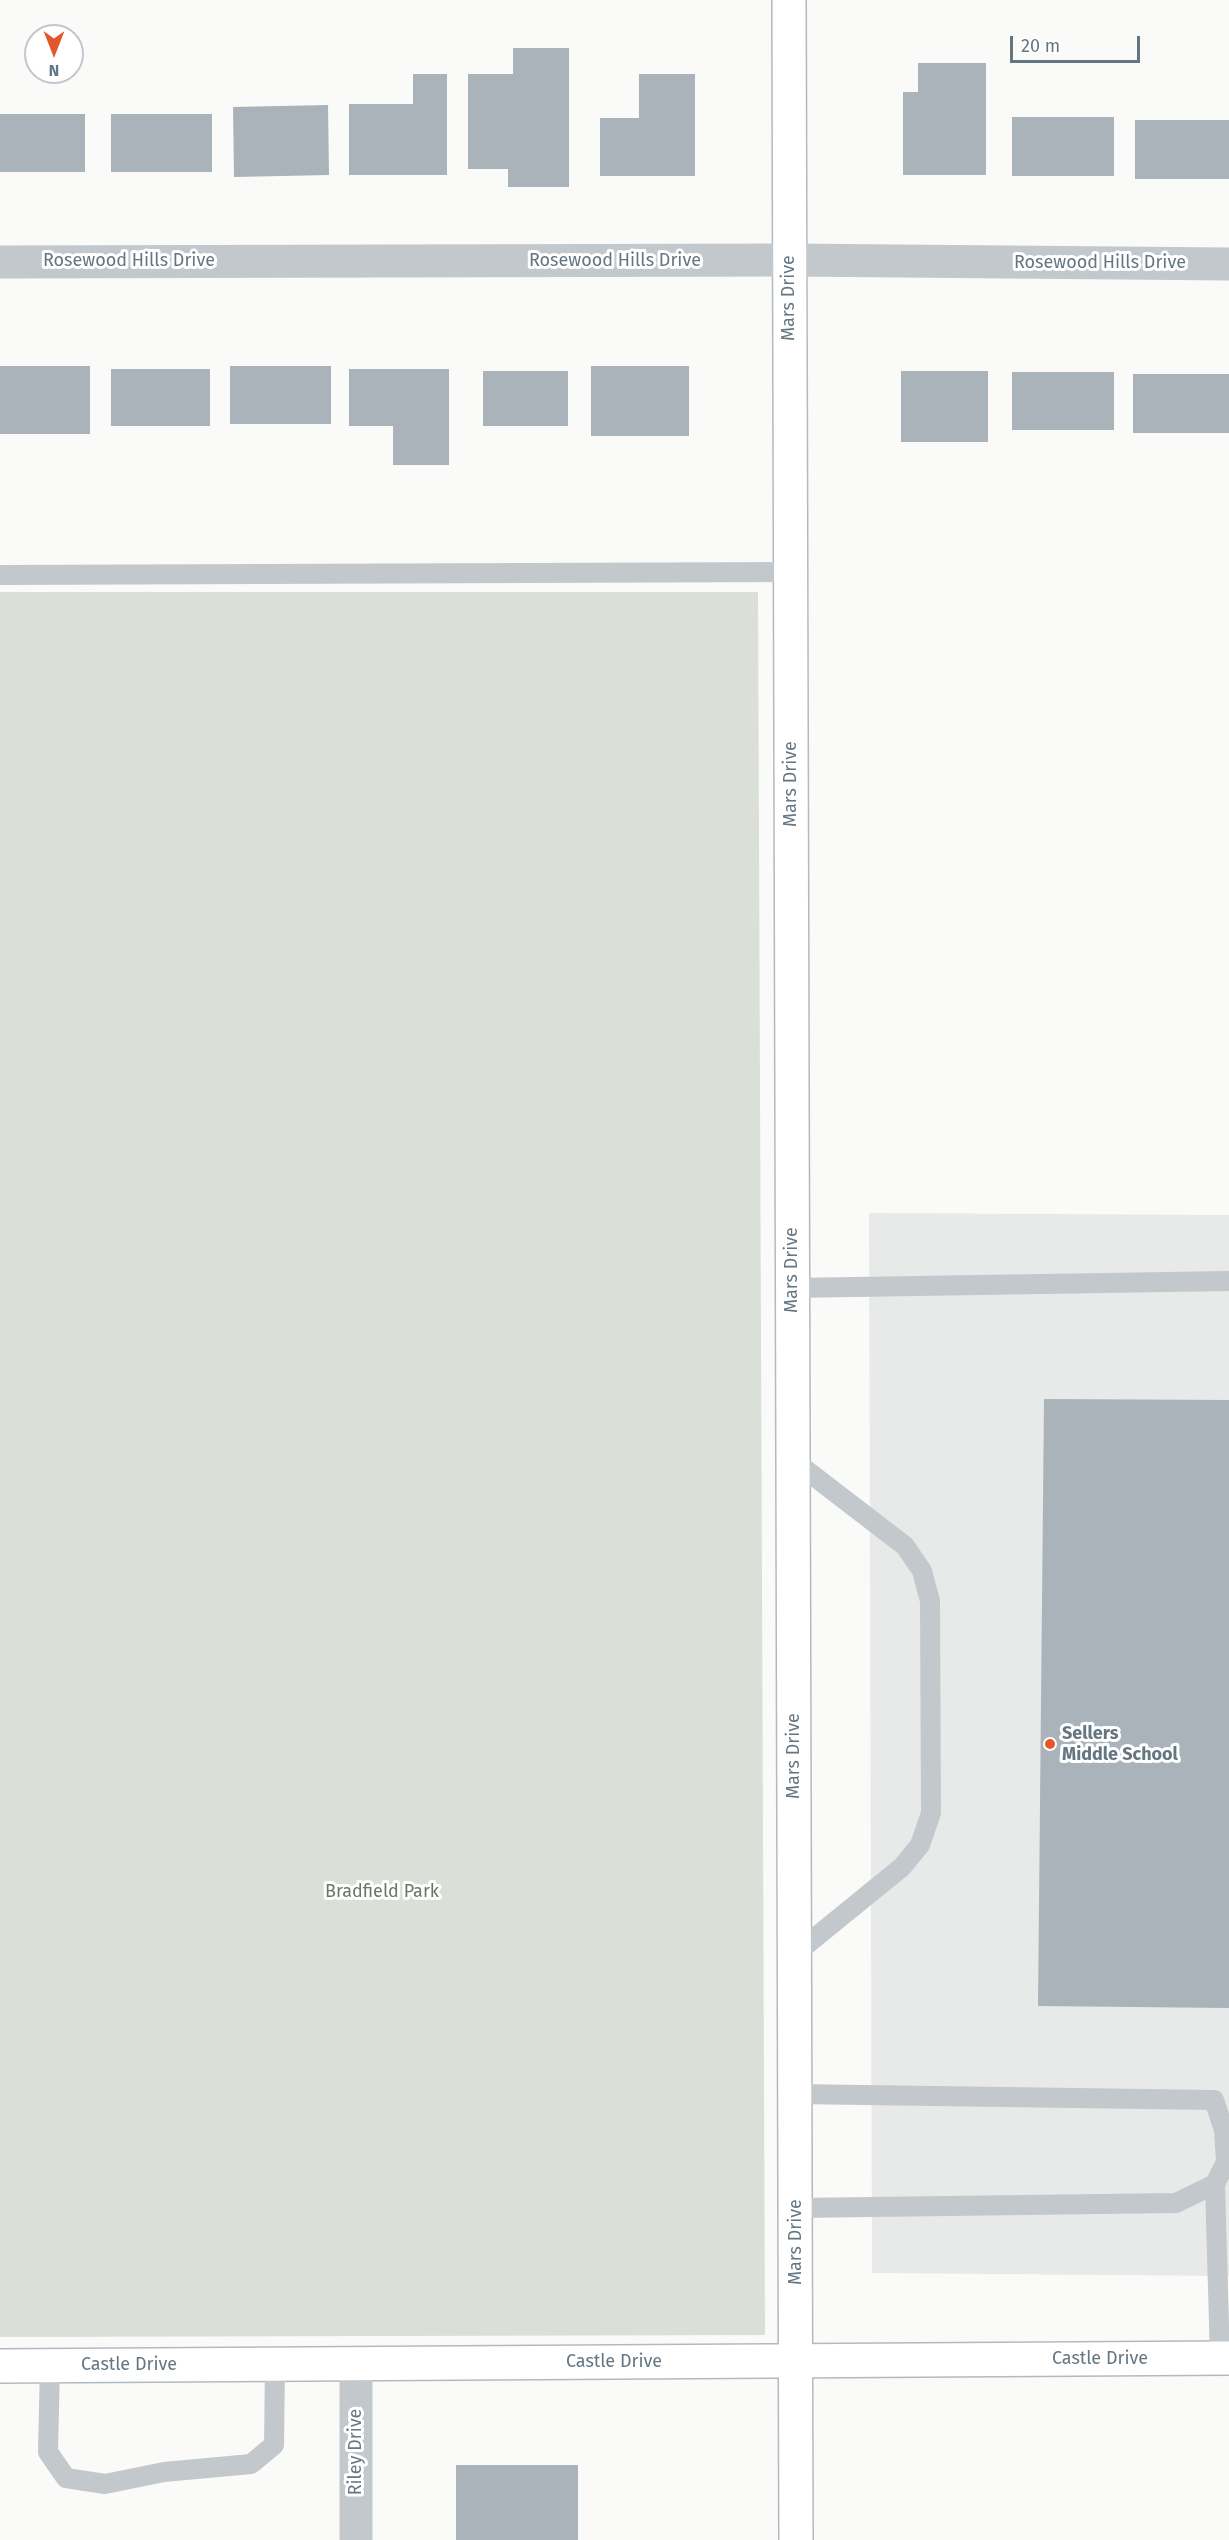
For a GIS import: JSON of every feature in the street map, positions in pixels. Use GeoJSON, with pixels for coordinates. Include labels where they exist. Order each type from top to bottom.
{"type":"FeatureCollection","features":[{"type":"Feature","properties":{"kind":"street","name":"Mars Drive"},"geometry":{"type":"LineString","coordinates":[[789,0],[796,2540]]}},
{"type":"Feature","properties":{"kind":"street","name":"Rosewood Hills Drive"},"geometry":{"type":"LineString","coordinates":[[0,262],[789,261],[1229,264]]}},
{"type":"Feature","properties":{"kind":"street","name":"Castle Drive"},"geometry":{"type":"LineString","coordinates":[[0,2366],[1225,2359]]}},
{"type":"Feature","properties":{"kind":"street","name":"Riley Drive"},"geometry":{"type":"LineString","coordinates":[[356,2364],[356,2540]]}},
{"type":"Feature","properties":{"kind":"lane"},"geometry":{"type":"LineString","coordinates":[[0,575],[790,572]]}},
{"type":"Feature","properties":{"kind":"lane"},"geometry":{"type":"LineString","coordinates":[[792,1287],[1229,1281]]}},
{"type":"Feature","properties":{"kind":"lane"},"geometry":{"type":"LineString","coordinates":[[793,1460],[906,1546],[922,1571],[930,1601],[931,1801],[931,1813],[920,1845],[902,1867],[795,1954]]}},
{"type":"Feature","properties":{"kind":"lane"},"geometry":{"type":"LineString","coordinates":[[795,2094],[1214,2100],[1224,2130],[1226,2162],[1215,2184],[1225,2359]]}},
{"type":"Feature","properties":{"kind":"lane"},"geometry":{"type":"LineString","coordinates":[[796,2208],[1176,2203],[1215,2184]]}},
{"type":"Feature","properties":{"kind":"lane"},"geometry":{"type":"LineString","coordinates":[[50,2365],[48,2452],[66,2478],[105,2484],[164,2472],[250,2464],[274,2445],[275,2364]]}},
{"type":"Feature","properties":{"kind":"shaded area","name":"Sellers Middle School"},"geometry":{"type":"Polygon","coordinates":[[[869,1213],[1229,1215],[1229,2276],[872,2273],[869,1213]]]}},
{"type":"Feature","properties":{"kind":"green space","name":"Bradfield Park"},"geometry":{"type":"Polygon","coordinates":[[[0,592],[758,592],[765,2335],[0,2337],[0,592]]]}},
{"type":"Feature","properties":{"kind":"building"},"geometry":{"type":"Polygon","coordinates":[[[513,48],[569,48],[569,187],[508,187],[508,169],[468,169],[468,74],[513,74],[513,48]]]}},
{"type":"Feature","properties":{"kind":"building"},"geometry":{"type":"Polygon","coordinates":[[[918,63],[986,63],[986,175],[903,175],[903,92],[918,92],[918,63]]]}},
{"type":"Feature","properties":{"kind":"building"},"geometry":{"type":"Polygon","coordinates":[[[413,74],[447,74],[447,175],[349,175],[349,104],[413,104],[413,74]]]}},
{"type":"Feature","properties":{"kind":"building"},"geometry":{"type":"Polygon","coordinates":[[[639,74],[695,74],[695,176],[600,176],[600,118],[639,118],[639,74]]]}},
{"type":"Feature","properties":{"kind":"building"},"geometry":{"type":"Polygon","coordinates":[[[328,105],[329,175],[234,177],[233,107],[328,105]]]}},
{"type":"Feature","properties":{"kind":"building"},"geometry":{"type":"Polygon","coordinates":[[[0,114],[85,114],[85,172],[0,172],[0,114]]]}},
{"type":"Feature","properties":{"kind":"building"},"geometry":{"type":"Polygon","coordinates":[[[111,114],[212,114],[212,172],[111,172],[111,114]]]}},
{"type":"Feature","properties":{"kind":"building"},"geometry":{"type":"Polygon","coordinates":[[[1012,117],[1114,117],[1114,176],[1012,176],[1012,117]]]}},
{"type":"Feature","properties":{"kind":"building"},"geometry":{"type":"Polygon","coordinates":[[[1135,120],[1229,120],[1229,179],[1135,179],[1135,120]]]}},
{"type":"Feature","properties":{"kind":"building"},"geometry":{"type":"Polygon","coordinates":[[[0,366],[90,366],[90,434],[0,434],[0,366]]]}},
{"type":"Feature","properties":{"kind":"building"},"geometry":{"type":"Polygon","coordinates":[[[230,366],[331,366],[331,424],[230,424],[230,366]]]}},
{"type":"Feature","properties":{"kind":"building"},"geometry":{"type":"Polygon","coordinates":[[[591,366],[689,366],[689,436],[591,436],[591,366]]]}},
{"type":"Feature","properties":{"kind":"building"},"geometry":{"type":"Polygon","coordinates":[[[111,369],[210,369],[210,426],[111,426],[111,369]]]}},
{"type":"Feature","properties":{"kind":"building"},"geometry":{"type":"Polygon","coordinates":[[[349,369],[449,369],[449,465],[393,465],[393,426],[349,426],[349,369]]]}},
{"type":"Feature","properties":{"kind":"building"},"geometry":{"type":"Polygon","coordinates":[[[483,371],[568,371],[568,426],[483,426],[483,371]]]}},
{"type":"Feature","properties":{"kind":"building"},"geometry":{"type":"Polygon","coordinates":[[[901,371],[988,371],[988,442],[901,442],[901,371]]]}},
{"type":"Feature","properties":{"kind":"building"},"geometry":{"type":"Polygon","coordinates":[[[1012,372],[1114,372],[1114,430],[1012,430],[1012,372]]]}},
{"type":"Feature","properties":{"kind":"building"},"geometry":{"type":"Polygon","coordinates":[[[1133,374],[1229,374],[1229,433],[1133,433],[1133,374]]]}},
{"type":"Feature","properties":{"kind":"building"},"geometry":{"type":"Polygon","coordinates":[[[1044,1399],[1229,1400],[1229,2008],[1038,2006],[1044,1399]]]}},
{"type":"Feature","properties":{"kind":"building"},"geometry":{"type":"Polygon","coordinates":[[[456,2465],[578,2465],[578,2540],[456,2540],[456,2465]]]}},
{"type":"Feature","properties":{"kind":"place","name":"Sellers Middle School"},"geometry":{"type":"Point","coordinates":[1050,1744]}}]}
